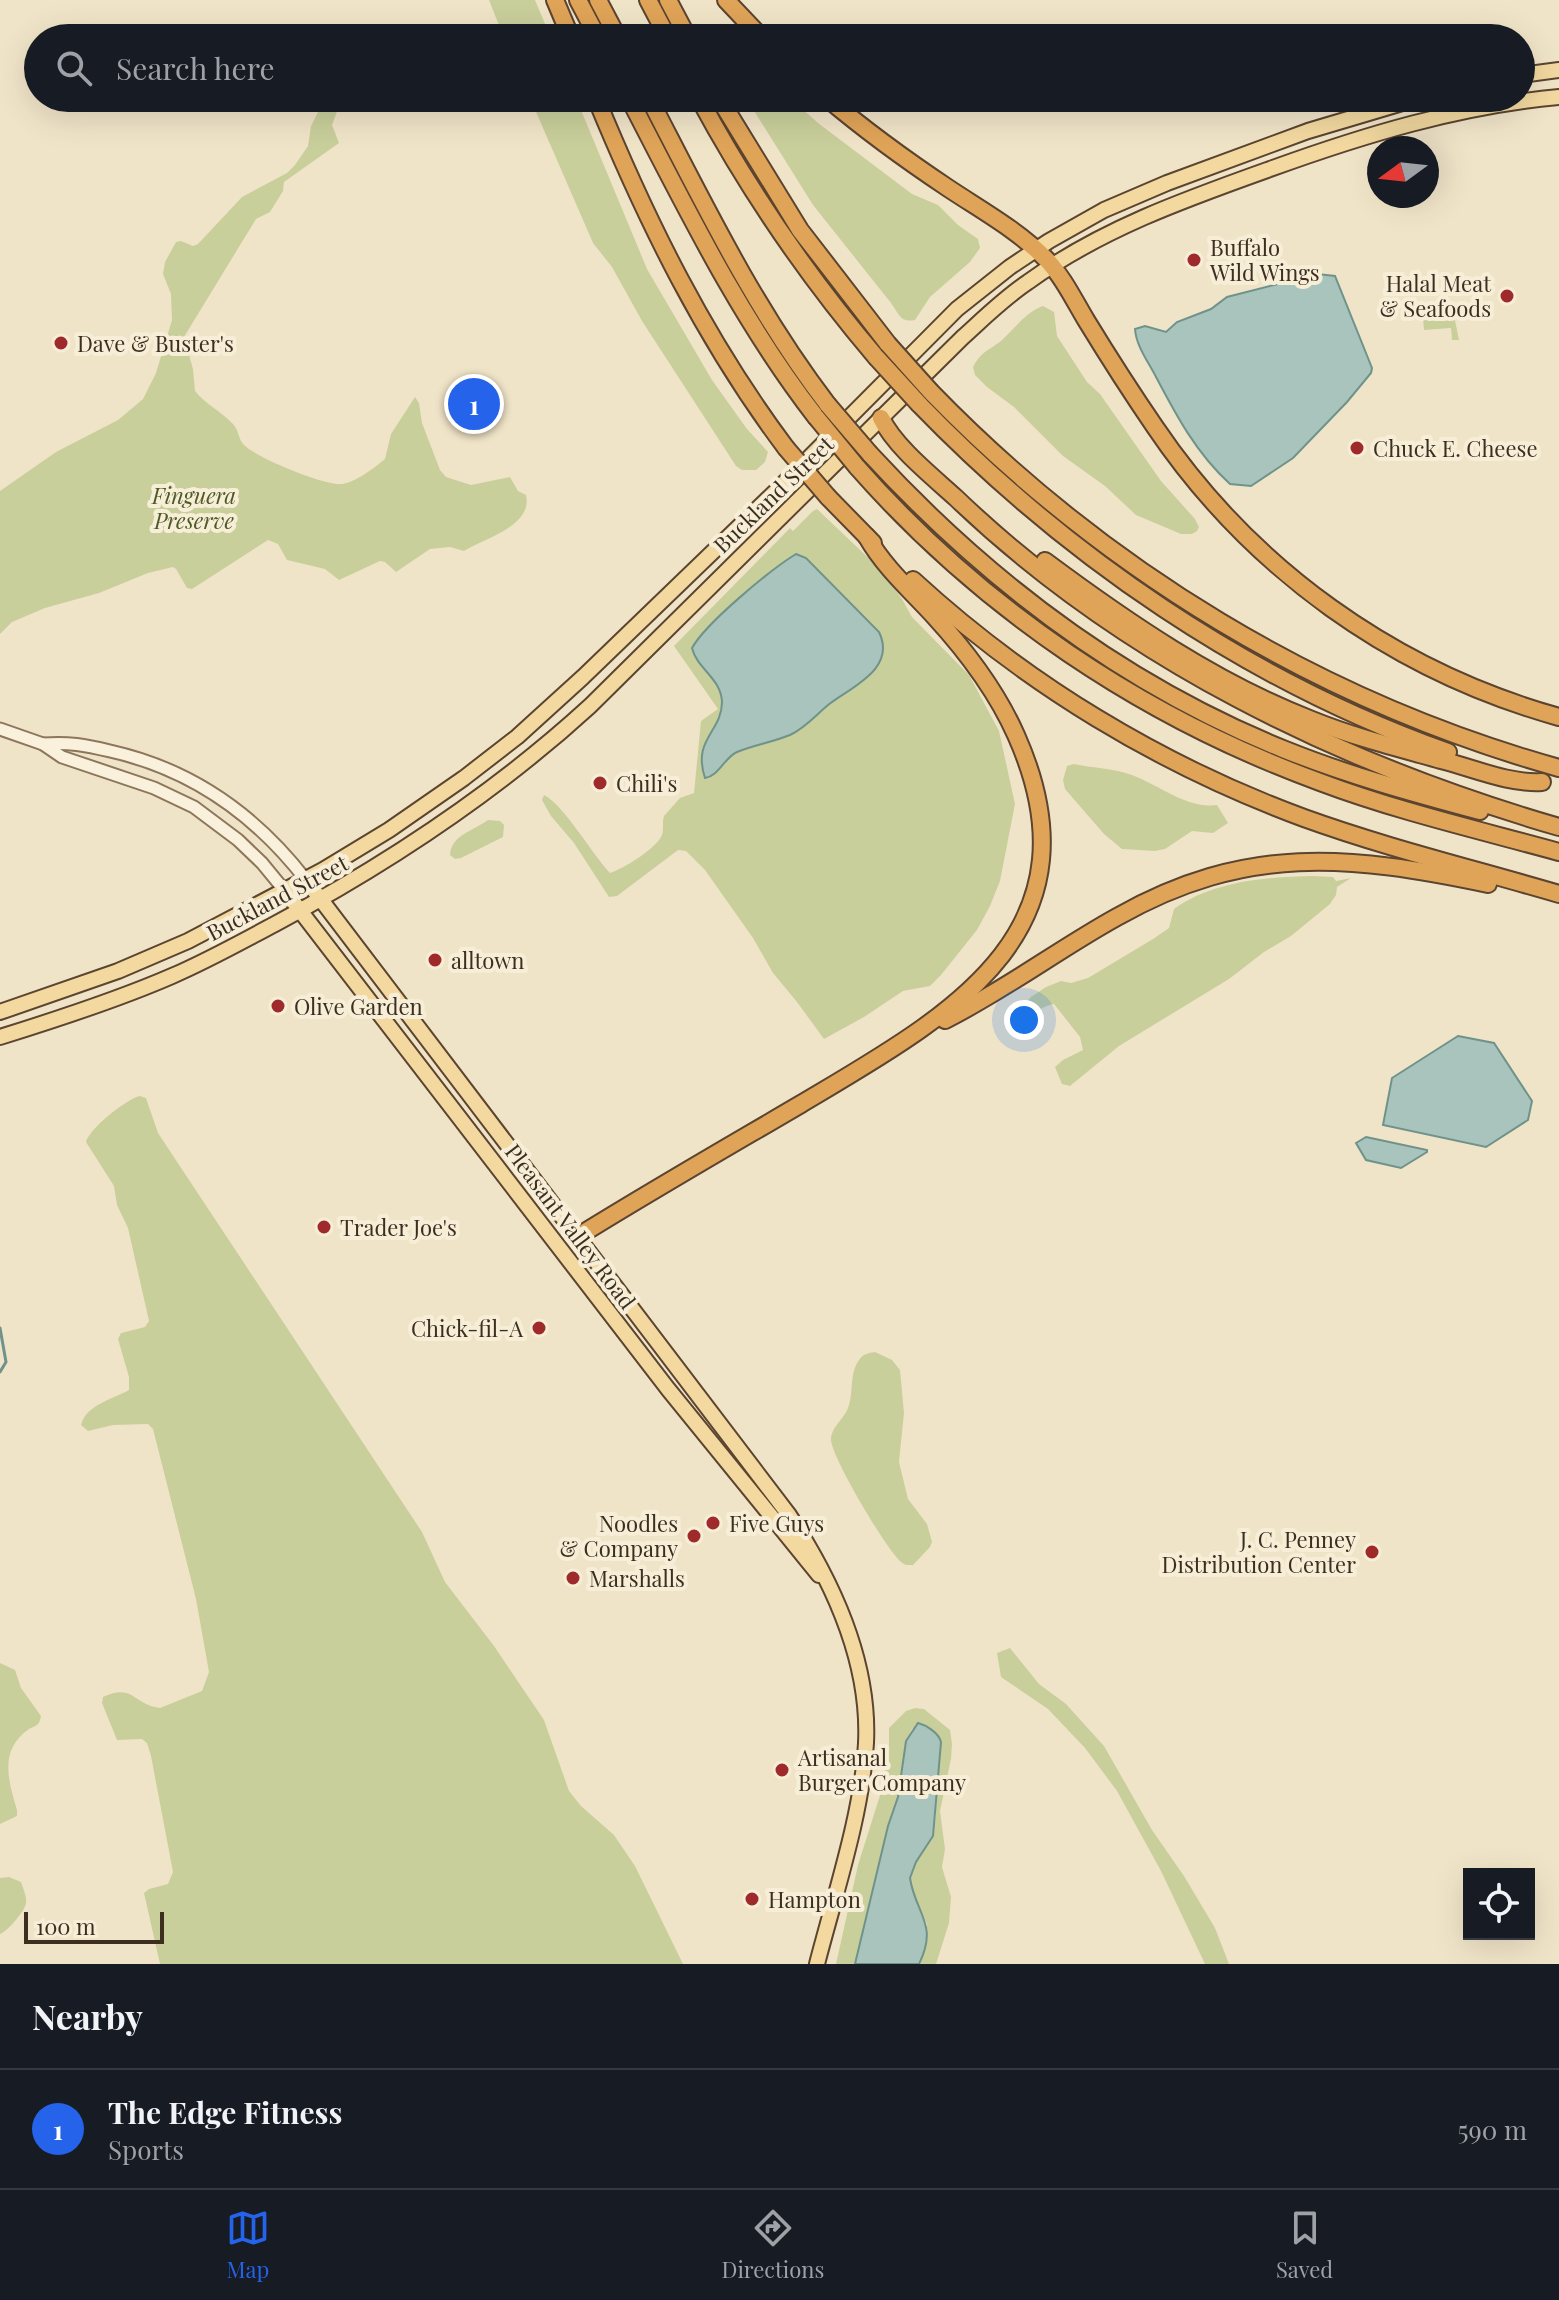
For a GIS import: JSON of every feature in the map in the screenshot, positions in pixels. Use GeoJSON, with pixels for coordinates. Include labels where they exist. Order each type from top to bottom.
{"type":"FeatureCollection","features":[{"type":"Feature","properties":{"kind":"highway"},"geometry":{"type":"LineString","coordinates":[[555,0],[565,24]]}},
{"type":"Feature","properties":{"kind":"highway"},"geometry":{"type":"LineString","coordinates":[[578,0],[591,24]]}},
{"type":"Feature","properties":{"kind":"highway"},"geometry":{"type":"LineString","coordinates":[[598,0],[611,24]]}},
{"type":"Feature","properties":{"kind":"highway"},"geometry":{"type":"LineString","coordinates":[[648,0],[661,24]]}},
{"type":"Feature","properties":{"kind":"highway"},"geometry":{"type":"LineString","coordinates":[[668,0],[681,24]]}},
{"type":"Feature","properties":{"kind":"highway"},"geometry":{"type":"LineString","coordinates":[[726,0],[749,24]]}},
{"type":"Feature","properties":{"kind":"highway"},"geometry":{"type":"LineString","coordinates":[[602,112],[639,199],[687,295],[732,370],[786,448],[867,537],[959,620],[1023,670],[1093,716],[1176,763],[1248,796],[1326,826],[1559,897]]}},
{"type":"Feature","properties":{"kind":"highway"},"geometry":{"type":"LineString","coordinates":[[636,112],[722,277],[766,348],[816,417],[857,467],[926,538],[1008,609],[1085,664],[1168,714],[1250,754],[1322,783],[1559,852]]}},
{"type":"Feature","properties":{"kind":"highway"},"geometry":{"type":"LineString","coordinates":[[656,112],[745,282],[781,340],[828,405],[932,519],[1005,584],[1076,637],[1164,691],[1239,729],[1322,764],[1376,782],[1559,830]]}},
{"type":"Feature","properties":{"kind":"highway"},"geometry":{"type":"LineString","coordinates":[[707,112],[777,228],[823,293],[876,357],[1084,529],[1149,577],[1232,630],[1331,683],[1461,737],[1559,768]]}},
{"type":"Feature","properties":{"kind":"highway"},"geometry":{"type":"LineString","coordinates":[[727,112],[800,230],[888,344],[925,398],[979,464],[1054,528],[1123,580],[1206,635],[1300,687],[1395,731],[1465,758],[1551,784]]}},
{"type":"Feature","properties":{"kind":"highway"},"geometry":{"type":"LineString","coordinates":[[845,112],[1035,250],[1052,266],[1172,453],[1220,511],[1265,556],[1341,617],[1389,647],[1488,694],[1559,717]]}},
{"type":"Feature","properties":{"kind":"highway"},"geometry":{"type":"LineString","coordinates":[[881,418],[895,439],[965,507],[1014,549],[1098,614],[1175,663],[1271,716],[1349,751],[1559,830]]}},
{"type":"Feature","properties":{"kind":"highway"},"geometry":{"type":"LineString","coordinates":[[881,418],[899,429],[1038,556],[1132,623],[1262,698],[1324,725],[1506,777],[1551,784]]}},
{"type":"Feature","properties":{"kind":"highway"},"geometry":{"type":"LineString","coordinates":[[867,537],[881,558],[962,648],[993,692],[1028,765],[1041,825],[1041,854],[1035,890],[1009,947],[977,984],[911,1036]]}},
{"type":"Feature","properties":{"kind":"highway"},"geometry":{"type":"LineString","coordinates":[[577,1237],[911,1036],[960,1013],[1132,908],[1192,881],[1241,868],[1300,860],[1354,861],[1559,897]]}},
{"type":"Feature","properties":{"kind":"main road"},"geometry":{"type":"LineString","coordinates":[[1535,73],[1559,70]]}},
{"type":"Feature","properties":{"kind":"main road","name":"Buckland Street"},"geometry":{"type":"LineString","coordinates":[[1535,101],[1559,97]]}},
{"type":"Feature","properties":{"kind":"main road","name":"Buckland Street"},"geometry":{"type":"LineString","coordinates":[[0,1012],[173,948],[285,891],[389,830],[483,764],[583,677],[957,309],[1035,250],[1086,219],[1158,186],[1308,131],[1372,112]]}},
{"type":"Feature","properties":{"kind":"main road","name":"Buckland Street"},"geometry":{"type":"LineString","coordinates":[[0,1037],[174,975],[321,899],[415,842],[498,783],[590,706],[986,316],[1052,266],[1110,232],[1164,208],[1348,141],[1463,112]]}},
{"type":"Feature","properties":{"kind":"main road"},"geometry":{"type":"LineString","coordinates":[[864,402],[881,418]]}},
{"type":"Feature","properties":{"kind":"main road"},"geometry":{"type":"LineString","coordinates":[[483,764],[498,783]]}},
{"type":"Feature","properties":{"kind":"main road","name":"Pleasant Valley Road"},"geometry":{"type":"LineString","coordinates":[[306,880],[789,1515],[814,1553],[842,1613],[855,1651],[866,1735],[857,1802],[817,1964]]}},
{"type":"Feature","properties":{"kind":"main road","name":"Pleasant Valley Road"},"geometry":{"type":"LineString","coordinates":[[285,891],[684,1409],[827,1584]]}},
{"type":"Feature","properties":{"kind":"main road"},"geometry":{"type":"LineString","coordinates":[[35,1000],[39,1024]]}},
{"type":"Feature","properties":{"kind":"main road"},"geometry":{"type":"LineString","coordinates":[[425,1071],[447,1065]]}},
{"type":"Feature","properties":{"kind":"main road"},"geometry":{"type":"LineString","coordinates":[[561,1248],[577,1237]]}},
{"type":"Feature","properties":{"kind":"main road"},"geometry":{"type":"LineString","coordinates":[[684,1409],[699,1397]]}},
{"type":"Feature","properties":{"kind":"street"},"geometry":{"type":"LineString","coordinates":[[0,729],[43,744],[62,757],[154,788],[194,807],[245,846],[285,891]]}},
{"type":"Feature","properties":{"kind":"street"},"geometry":{"type":"LineString","coordinates":[[43,744],[68,742],[116,752],[193,780],[257,826],[284,851],[306,880]]}},
{"type":"Feature","properties":{"kind":"green space"},"geometry":{"type":"Polygon","coordinates":[[[489,0],[535,0],[545,24],[498,24],[489,0]]]}},
{"type":"Feature","properties":{"kind":"green space","name":"Finguera Preserve"},"geometry":{"type":"Polygon","coordinates":[[[318,112],[337,112],[332,125],[339,143],[284,182],[283,191],[270,212],[256,219],[184,337],[193,369],[195,391],[233,424],[242,443],[251,450],[307,476],[342,484],[359,478],[385,459],[391,434],[415,397],[440,470],[446,477],[471,485],[510,477],[518,491],[526,495],[522,515],[506,530],[464,551],[450,547],[430,549],[396,572],[380,561],[339,580],[325,569],[287,560],[278,544],[268,540],[192,589],[187,588],[173,567],[45,608],[12,622],[0,634],[0,491],[56,452],[118,420],[143,399],[156,373],[172,320],[171,294],[163,274],[165,262],[176,242],[193,246],[198,244],[242,197],[287,173],[308,146],[311,126],[318,112]]]}},
{"type":"Feature","properties":{"kind":"green space"},"geometry":{"type":"Polygon","coordinates":[[[536,112],[582,112],[647,269],[712,380],[747,429],[768,452],[765,462],[756,470],[742,470],[736,466],[642,321],[612,267],[593,243],[536,112]]]}},
{"type":"Feature","properties":{"kind":"green space"},"geometry":{"type":"Polygon","coordinates":[[[755,112],[806,112],[912,194],[938,205],[978,239],[980,248],[970,262],[930,297],[915,320],[906,320],[900,317],[813,205],[755,112]]]}},
{"type":"Feature","properties":{"kind":"green space"},"geometry":{"type":"Polygon","coordinates":[[[1451,301],[1459,340],[1452,340],[1451,328],[1424,330],[1422,306],[1451,301]]]}},
{"type":"Feature","properties":{"kind":"green space"},"geometry":{"type":"Polygon","coordinates":[[[1043,306],[1054,312],[1057,336],[1087,382],[1100,394],[1161,481],[1195,519],[1199,527],[1197,531],[1181,534],[1136,515],[1105,486],[1063,456],[1014,407],[975,375],[973,367],[976,361],[1026,316],[1043,306]]]}},
{"type":"Feature","properties":{"kind":"green space"},"geometry":{"type":"Polygon","coordinates":[[[817,509],[879,568],[912,617],[969,675],[999,731],[1015,804],[1000,881],[990,906],[977,930],[941,975],[930,986],[903,991],[824,1039],[773,973],[753,938],[705,870],[686,851],[678,850],[617,896],[609,897],[542,800],[544,795],[552,800],[610,873],[631,863],[654,846],[662,835],[664,816],[680,798],[694,793],[701,721],[718,709],[674,646],[790,528],[793,531],[817,509]]]}},
{"type":"Feature","properties":{"kind":"green space"},"geometry":{"type":"Polygon","coordinates":[[[1074,764],[1122,772],[1182,799],[1217,805],[1228,823],[1213,833],[1192,831],[1165,849],[1122,849],[1104,834],[1065,789],[1063,780],[1067,766],[1074,764]]]}},
{"type":"Feature","properties":{"kind":"green space"},"geometry":{"type":"Polygon","coordinates":[[[488,820],[500,821],[504,825],[503,837],[461,858],[455,859],[450,855],[459,838],[488,820]]]}},
{"type":"Feature","properties":{"kind":"green space"},"geometry":{"type":"Polygon","coordinates":[[[1333,877],[1336,881],[1351,878],[1337,887],[1330,904],[1291,936],[1229,979],[1119,1046],[1070,1086],[1062,1084],[1055,1067],[1083,1050],[1080,1037],[1054,1004],[1020,1017],[1018,1011],[1031,997],[1061,981],[1071,983],[1088,978],[1153,939],[1169,928],[1174,909],[1206,892],[1259,879],[1333,877]]]}},
{"type":"Feature","properties":{"kind":"green space"},"geometry":{"type":"Polygon","coordinates":[[[140,1096],[146,1098],[158,1133],[422,1532],[445,1582],[494,1646],[544,1720],[569,1791],[614,1835],[635,1866],[683,1964],[160,1964],[144,1893],[168,1884],[173,1872],[151,1756],[147,1743],[142,1739],[117,1740],[102,1703],[103,1697],[127,1693],[160,1708],[202,1691],[209,1672],[196,1599],[153,1429],[148,1424],[113,1425],[88,1431],[81,1425],[88,1412],[129,1390],[129,1377],[118,1339],[121,1333],[145,1327],[149,1321],[128,1228],[117,1205],[114,1186],[86,1142],[109,1115],[140,1096]]]}},
{"type":"Feature","properties":{"kind":"green space"},"geometry":{"type":"Polygon","coordinates":[[[875,1352],[892,1360],[900,1370],[904,1413],[899,1462],[908,1499],[927,1524],[932,1542],[913,1565],[901,1562],[884,1540],[850,1483],[831,1440],[833,1431],[848,1408],[856,1365],[864,1355],[875,1352]]]}},
{"type":"Feature","properties":{"kind":"green space"},"geometry":{"type":"Polygon","coordinates":[[[1010,1648],[1039,1684],[1066,1704],[1104,1746],[1152,1830],[1215,1928],[1229,1964],[1205,1964],[1161,1871],[1117,1791],[1085,1748],[1048,1709],[1001,1677],[997,1653],[1010,1648]]]}},
{"type":"Feature","properties":{"kind":"green space"},"geometry":{"type":"Polygon","coordinates":[[[0,1663],[15,1670],[21,1688],[41,1716],[37,1725],[13,1745],[8,1765],[17,1816],[0,1824],[0,1663]]]}},
{"type":"Feature","properties":{"kind":"green space"},"geometry":{"type":"Polygon","coordinates":[[[924,1709],[950,1730],[951,1759],[940,1811],[945,1849],[942,1867],[951,1897],[949,1923],[936,1964],[919,1964],[926,1943],[927,1924],[911,1887],[910,1876],[935,1822],[941,1742],[926,1725],[912,1729],[906,1741],[898,1797],[888,1826],[855,1964],[836,1964],[858,1865],[882,1789],[889,1728],[906,1711],[924,1709]]]}},
{"type":"Feature","properties":{"kind":"green space"},"geometry":{"type":"Polygon","coordinates":[[[9,1877],[21,1882],[26,1903],[15,1921],[0,1934],[0,1878],[9,1877]]]}},
{"type":"Feature","properties":{"kind":"water"},"geometry":{"type":"Polygon","coordinates":[[[1317,274],[1335,276],[1372,368],[1371,373],[1293,458],[1251,486],[1230,484],[1207,460],[1179,419],[1142,352],[1135,329],[1145,326],[1166,332],[1177,322],[1211,309],[1227,297],[1317,274]]]}},
{"type":"Feature","properties":{"kind":"water"},"geometry":{"type":"Polygon","coordinates":[[[796,554],[806,558],[879,632],[882,656],[869,676],[801,729],[737,752],[714,774],[705,778],[702,754],[718,721],[722,702],[718,686],[692,648],[710,625],[796,554]]]}},
{"type":"Feature","properties":{"kind":"water"},"geometry":{"type":"Polygon","coordinates":[[[1458,1036],[1494,1043],[1532,1101],[1528,1120],[1486,1147],[1383,1125],[1392,1078],[1458,1036]]]}},
{"type":"Feature","properties":{"kind":"water"},"geometry":{"type":"Polygon","coordinates":[[[1366,1137],[1427,1152],[1401,1168],[1366,1160],[1356,1143],[1366,1137]]]}},
{"type":"Feature","properties":{"kind":"water"},"geometry":{"type":"Polygon","coordinates":[[[918,1723],[932,1730],[941,1742],[933,1836],[916,1862],[910,1878],[926,1928],[925,1950],[919,1964],[855,1964],[888,1826],[898,1797],[906,1741],[918,1723]]]}},
{"type":"Feature","properties":{"kind":"waterway"},"geometry":{"type":"LineString","coordinates":[[0,1328],[6,1362],[0,1372]]}},
{"type":"Feature","properties":{"kind":"place","name":"Buffalo Wild Wings"},"geometry":{"type":"Point","coordinates":[1194,260]}},
{"type":"Feature","properties":{"kind":"place","name":"Halal Meat & Seafoods"},"geometry":{"type":"Point","coordinates":[1507,296]}},
{"type":"Feature","properties":{"kind":"place","name":"Dave & Buster's"},"geometry":{"type":"Point","coordinates":[61,343]}},
{"type":"Feature","properties":{"kind":"place","name":"The Edge Fitness"},"geometry":{"type":"Point","coordinates":[474,404]}},
{"type":"Feature","properties":{"kind":"place","name":"Chuck E. Cheese"},"geometry":{"type":"Point","coordinates":[1357,448]}},
{"type":"Feature","properties":{"kind":"place","name":"Chili's"},"geometry":{"type":"Point","coordinates":[600,783]}},
{"type":"Feature","properties":{"kind":"place","name":"alltown"},"geometry":{"type":"Point","coordinates":[435,960]}},
{"type":"Feature","properties":{"kind":"place","name":"Olive Garden"},"geometry":{"type":"Point","coordinates":[278,1006]}},
{"type":"Feature","properties":{"kind":"place","name":"Trader Joe's"},"geometry":{"type":"Point","coordinates":[324,1227]}},
{"type":"Feature","properties":{"kind":"place","name":"Chick-fil-A"},"geometry":{"type":"Point","coordinates":[539,1328]}},
{"type":"Feature","properties":{"kind":"place","name":"Five Guys"},"geometry":{"type":"Point","coordinates":[713,1523]}},
{"type":"Feature","properties":{"kind":"place","name":"Noodles & Company"},"geometry":{"type":"Point","coordinates":[694,1536]}},
{"type":"Feature","properties":{"kind":"place","name":"J. C. Penney Distribution Center"},"geometry":{"type":"Point","coordinates":[1372,1552]}},
{"type":"Feature","properties":{"kind":"place","name":"Marshalls"},"geometry":{"type":"Point","coordinates":[573,1578]}},
{"type":"Feature","properties":{"kind":"place","name":"Artisanal Burger Company"},"geometry":{"type":"Point","coordinates":[782,1770]}},
{"type":"Feature","properties":{"kind":"place","name":"Hampton"},"geometry":{"type":"Point","coordinates":[752,1899]}}]}
